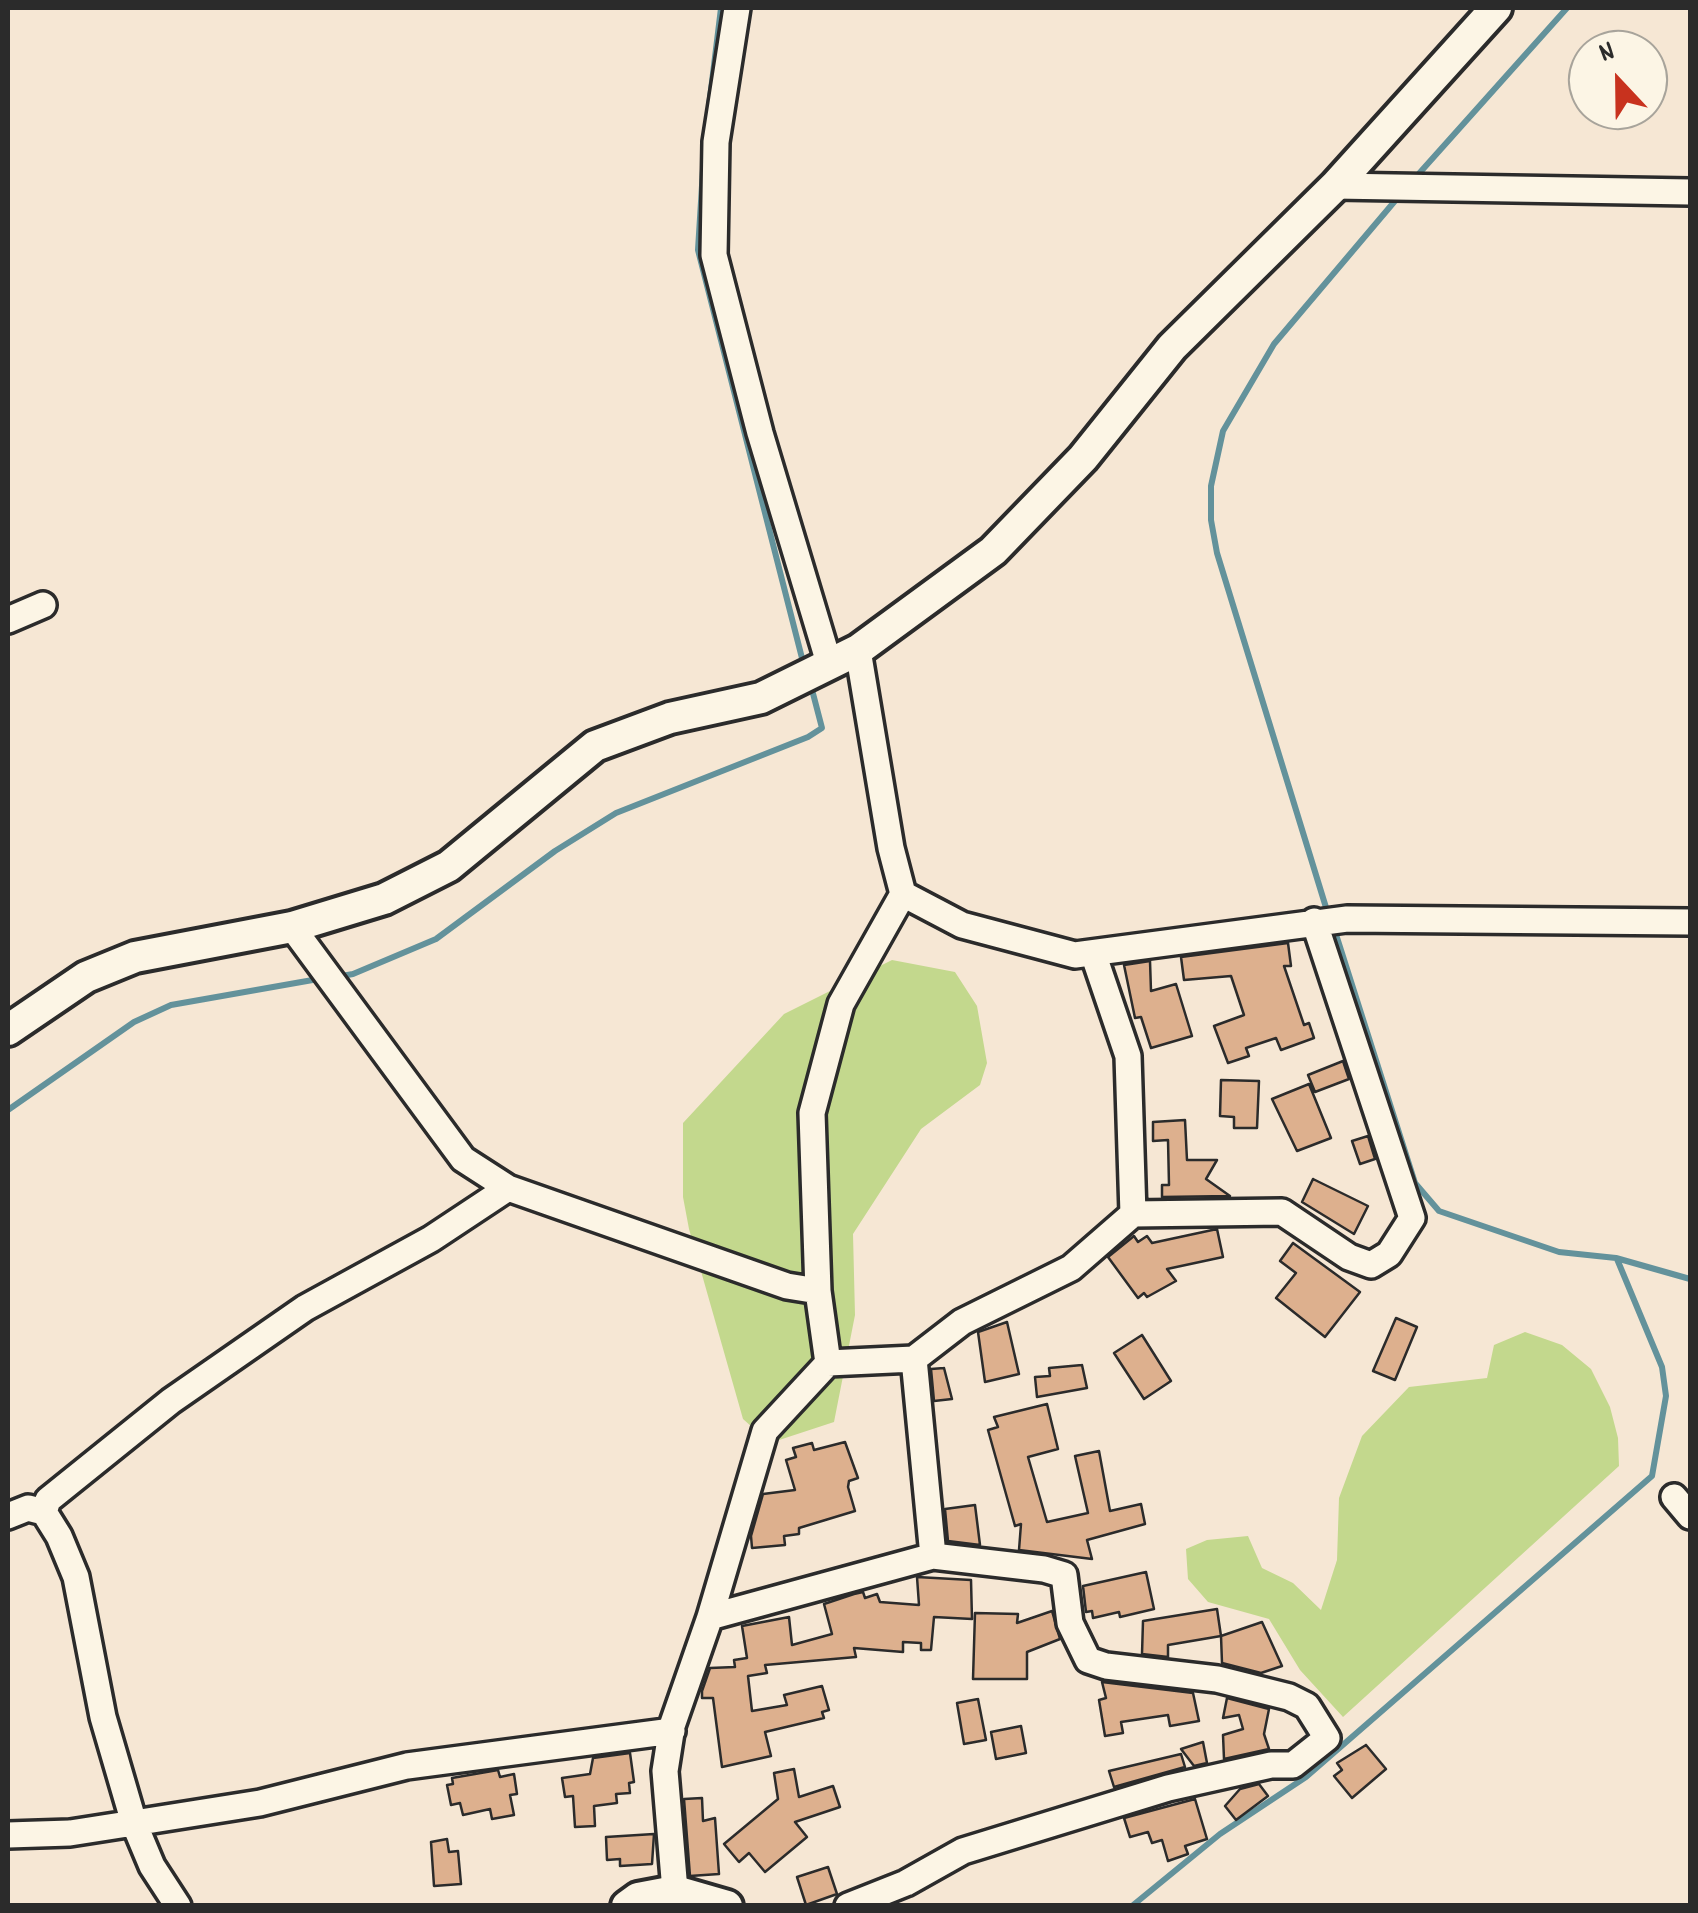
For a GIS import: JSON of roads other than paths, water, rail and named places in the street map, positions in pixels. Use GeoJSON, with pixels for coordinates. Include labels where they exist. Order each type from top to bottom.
{"type":"FeatureCollection","features":[{"type":"Feature","properties":{"kind":"street"},"geometry":{"type":"LineString","coordinates":[[738,8],[716,142],[714,255],[760,433],[829,663]]}},
{"type":"Feature","properties":{"kind":"street"},"geometry":{"type":"LineString","coordinates":[[8,1030],[86,977],[136,957],[292,927],[384,900],[449,866],[594,746],[670,718],[761,698],[858,650],[993,551],[1083,458],[1172,347],[1335,186],[1496,8]]}},
{"type":"Feature","properties":{"kind":"street"},"geometry":{"type":"LineString","coordinates":[[1335,186],[1690,192]]}},
{"type":"Feature","properties":{"kind":"street"},"geometry":{"type":"LineString","coordinates":[[8,620],[43,605]]}},
{"type":"Feature","properties":{"kind":"street"},"geometry":{"type":"LineString","coordinates":[[828,1363],[818,1291],[812,1113],[841,1004],[904,894],[891,848],[858,650]]}},
{"type":"Feature","properties":{"kind":"street"},"geometry":{"type":"LineString","coordinates":[[904,894],[962,925],[1075,955],[1314,921],[1690,922]]}},
{"type":"Feature","properties":{"kind":"street"},"geometry":{"type":"LineString","coordinates":[[675,1890],[665,1771],[672,1731],[765,1430],[828,1363],[914,1359],[962,1322],[1072,1268],[1133,1214],[1282,1212],[1348,1257],[1371,1265],[1389,1254],[1406,1234],[1412,1218],[1314,921]]}},
{"type":"Feature","properties":{"kind":"street"},"geometry":{"type":"LineString","coordinates":[[292,927],[463,1159],[508,1188],[788,1286],[818,1291]]}},
{"type":"Feature","properties":{"kind":"street"},"geometry":{"type":"LineString","coordinates":[[1093,953],[1128,1056],[1133,1214]]}},
{"type":"Feature","properties":{"kind":"street"},"geometry":{"type":"LineString","coordinates":[[178,1906],[152,1866],[134,1823],[104,1717],[76,1576],[44,1512],[48,1500],[171,1400],[305,1308],[431,1239],[508,1188]]}},
{"type":"Feature","properties":{"kind":"street"},"geometry":{"type":"LineString","coordinates":[[914,1359],[933,1556]]}},
{"type":"Feature","properties":{"kind":"street"},"geometry":{"type":"LineString","coordinates":[[8,1516],[28,1508],[44,1512]]}},
{"type":"Feature","properties":{"kind":"street"},"geometry":{"type":"LineString","coordinates":[[710,1617],[933,1556],[1064,1575],[1070,1623],[1088,1660],[1106,1666],[1217,1679],[1289,1696],[1307,1706],[1327,1738],[1293,1765],[1168,1788],[963,1852],[848,1906]]}},
{"type":"Feature","properties":{"kind":"street"},"geometry":{"type":"LineString","coordinates":[[8,1835],[70,1833],[134,1823],[260,1803],[407,1766],[672,1731]]}},
{"type":"Feature","properties":{"kind":"street"},"geometry":{"type":"LineString","coordinates":[[627,1906],[638,1898],[675,1890],[727,1906]]}},
{"type":"Feature","properties":{"kind":"waterway"},"geometry":{"type":"LineString","coordinates":[[709,106],[721,8]]}},
{"type":"Feature","properties":{"kind":"waterway"},"geometry":{"type":"LineString","coordinates":[[1415,178],[1567,8]]}},
{"type":"Feature","properties":{"kind":"waterway"},"geometry":{"type":"LineString","coordinates":[[704,153],[698,250],[804,666]]}},
{"type":"Feature","properties":{"kind":"waterway"},"geometry":{"type":"LineString","coordinates":[[1328,914],[1217,553],[1211,520],[1211,486],[1223,431],[1274,344],[1400,195]]}},
{"type":"Feature","properties":{"kind":"waterway"},"geometry":{"type":"LineString","coordinates":[[336,977],[353,974],[436,939],[555,851],[616,813],[808,737],[822,728],[810,682]]}},
{"type":"Feature","properties":{"kind":"waterway"},"geometry":{"type":"LineString","coordinates":[[1333,925],[1415,1183],[1439,1211],[1559,1252],[1616,1258],[1690,1279]]}},
{"type":"Feature","properties":{"kind":"waterway"},"geometry":{"type":"LineString","coordinates":[[8,1110],[134,1022],[171,1005],[324,978]]}},
{"type":"Feature","properties":{"kind":"waterway"},"geometry":{"type":"LineString","coordinates":[[1132,1906],[1220,1834],[1306,1777],[1652,1476],[1666,1396],[1662,1367],[1617,1259]]}}]}
